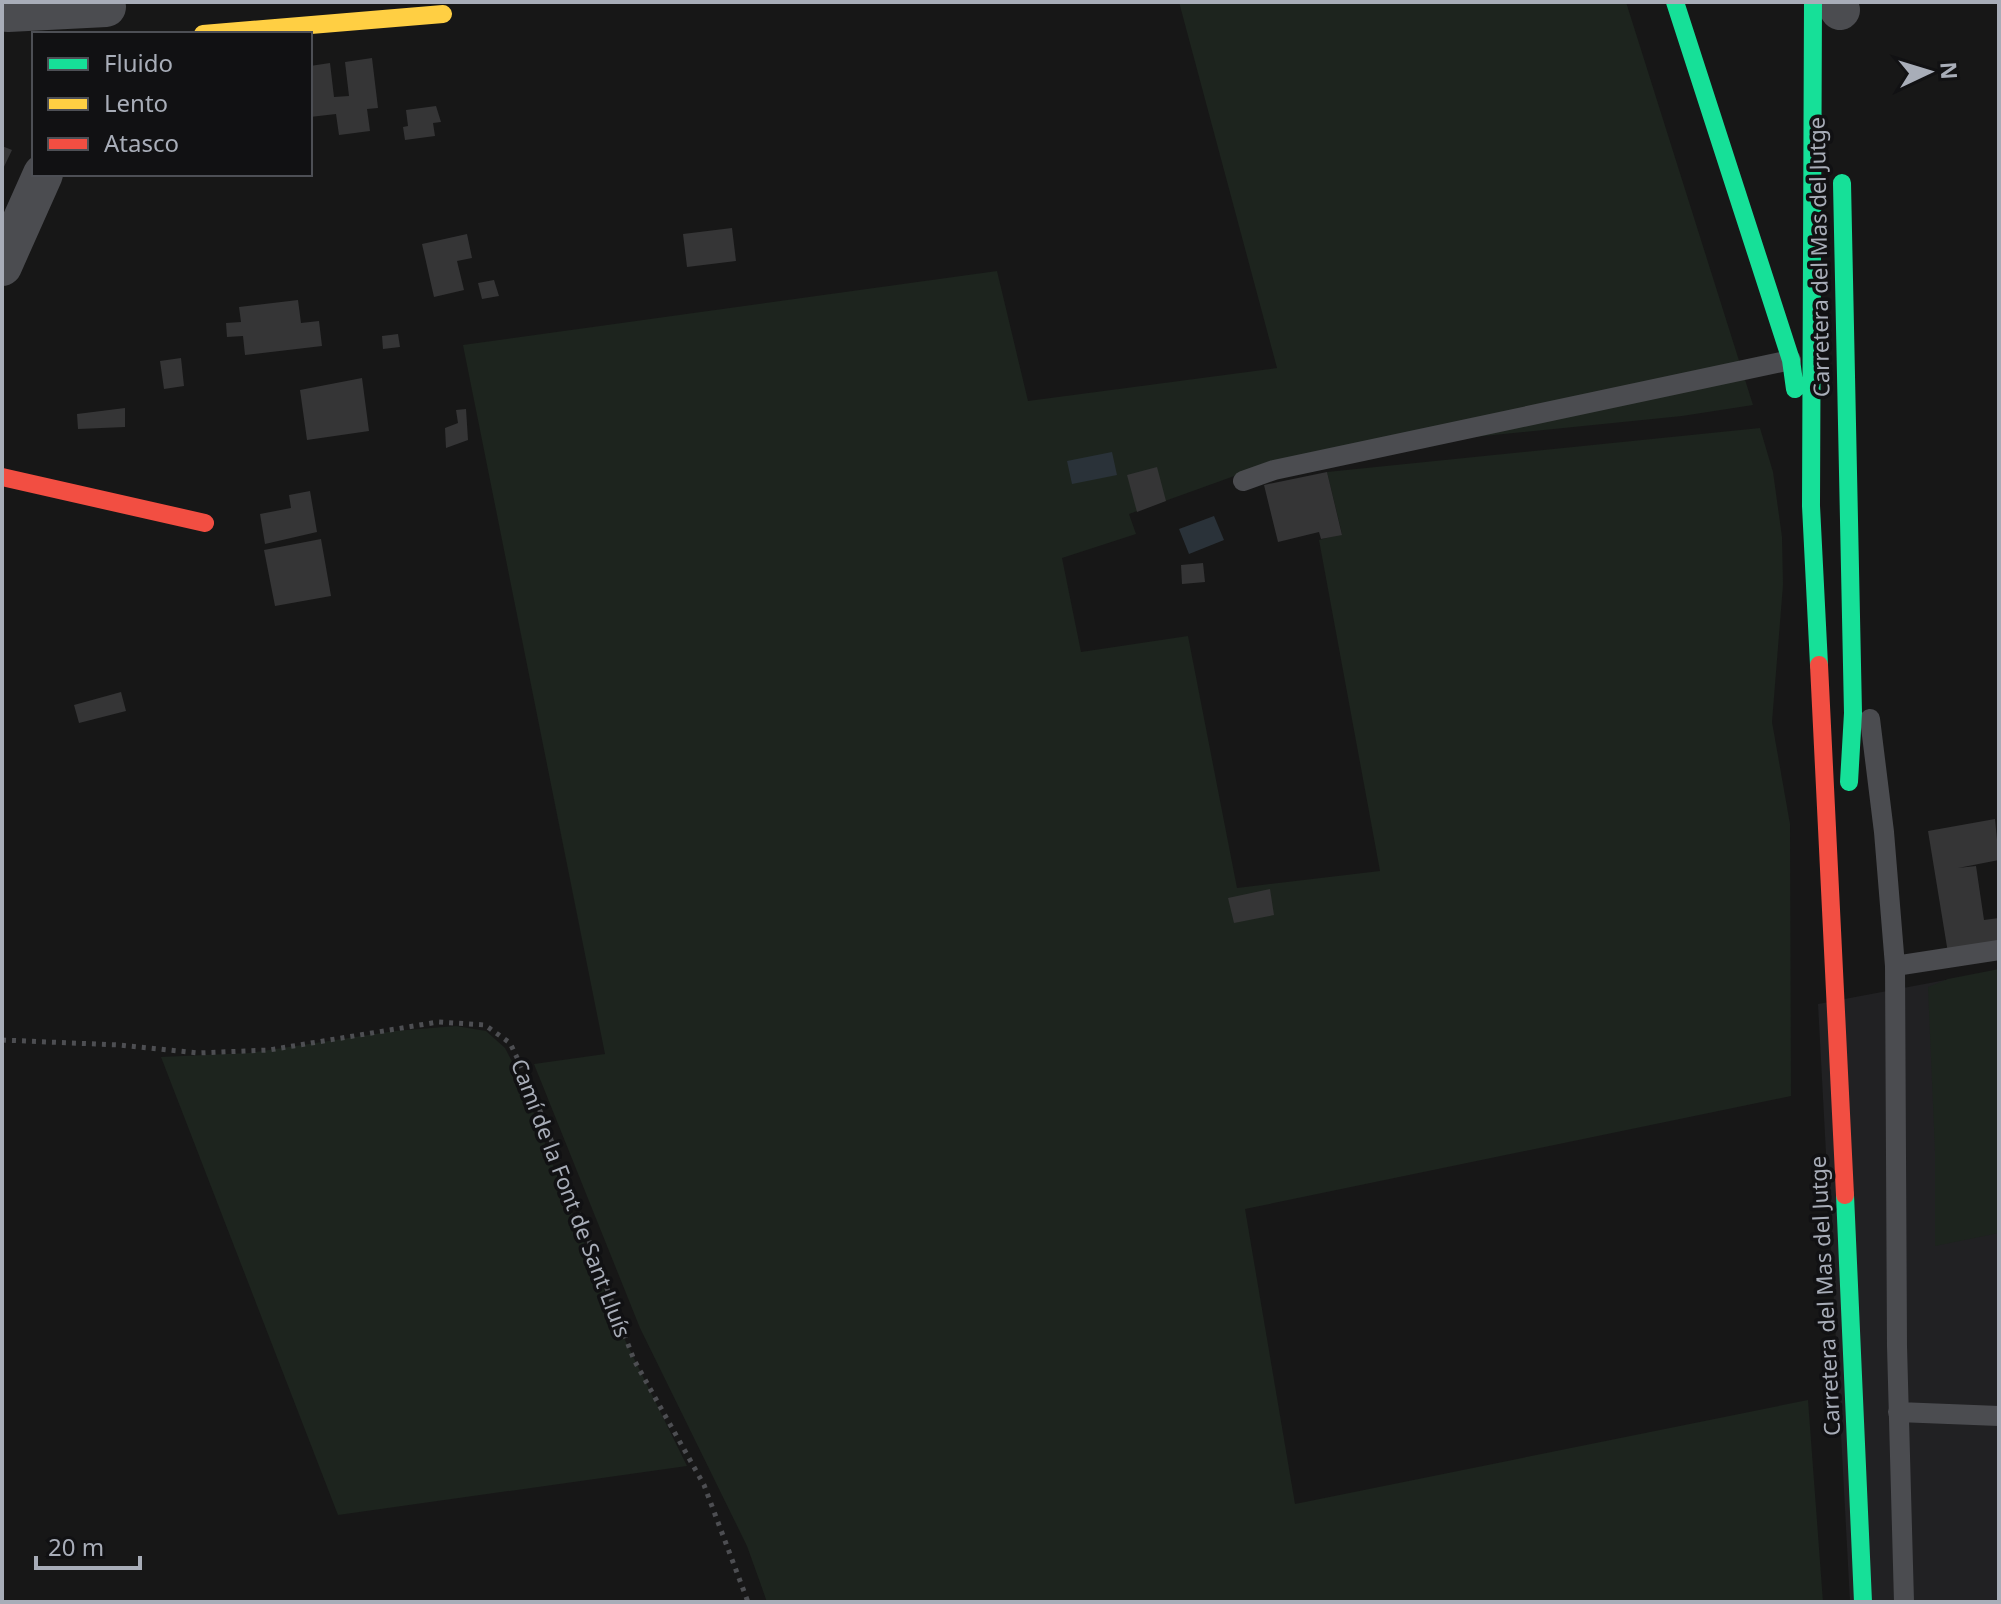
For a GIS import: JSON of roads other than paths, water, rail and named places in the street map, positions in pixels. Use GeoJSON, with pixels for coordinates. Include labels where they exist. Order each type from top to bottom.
{"type":"FeatureCollection","features":[{"type":"Feature","properties":{"kind":"street"},"geometry":{"type":"LineString","coordinates":[[8,2],[8,12],[106,14]]}},
{"type":"Feature","properties":{"kind":"street"},"geometry":{"type":"LineString","coordinates":[[1682,8],[1791,360],[1811,506],[1836,988]]}},
{"type":"Feature","properties":{"kind":"street"},"geometry":{"type":"LineString","coordinates":[[1811,506],[1834,8]]}},
{"type":"Feature","properties":{"kind":"street"},"geometry":{"type":"LineString","coordinates":[[227,32],[443,14]]}},
{"type":"Feature","properties":{"kind":"street","name":"Carretera del Mas del Jutge"},"geometry":{"type":"LineString","coordinates":[[1842,169],[1853,713],[1847,805]]}},
{"type":"Feature","properties":{"kind":"street"},"geometry":{"type":"LineString","coordinates":[[2,266],[42,176]]}},
{"type":"Feature","properties":{"kind":"street"},"geometry":{"type":"LineString","coordinates":[[2,477],[205,523]]}},
{"type":"Feature","properties":{"kind":"street"},"geometry":{"type":"LineString","coordinates":[[1836,988],[1845,835]]}},
{"type":"Feature","properties":{"kind":"street","name":"Carretera del Mas del Jutge"},"geometry":{"type":"LineString","coordinates":[[1836,988],[1863,1602]]}},
{"type":"Feature","properties":{"kind":"lane"},"geometry":{"type":"LineString","coordinates":[[1243,481],[1274,470],[1791,360]]}},
{"type":"Feature","properties":{"kind":"lane"},"geometry":{"type":"LineString","coordinates":[[1847,504],[1884,832],[1895,966],[1898,1412],[1904,1602]]}},
{"type":"Feature","properties":{"kind":"lane"},"geometry":{"type":"LineString","coordinates":[[1895,966],[1999,950]]}},
{"type":"Feature","properties":{"kind":"lane"},"geometry":{"type":"LineString","coordinates":[[1898,1412],[1999,1416]]}}]}
